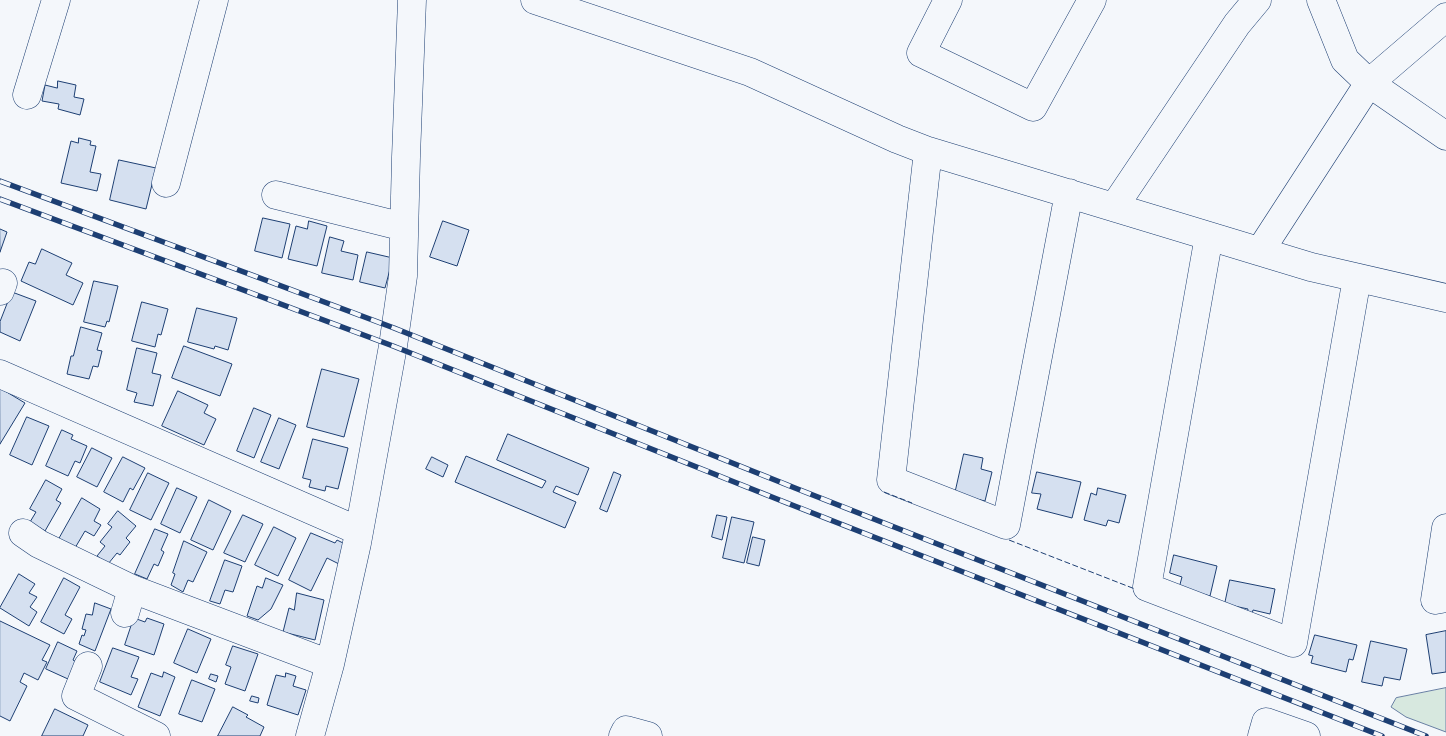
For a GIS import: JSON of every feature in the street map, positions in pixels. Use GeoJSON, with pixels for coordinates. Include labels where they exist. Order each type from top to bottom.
{"type":"FeatureCollection","features":[{"type":"Feature","properties":{"kind":"street"},"geometry":{"type":"LineString","coordinates":[[27,95],[56,0]]}},
{"type":"Feature","properties":{"kind":"street"},"geometry":{"type":"LineString","coordinates":[[166,183],[214,0]]}},
{"type":"Feature","properties":{"kind":"street"},"geometry":{"type":"LineString","coordinates":[[310,736],[330,664],[359,531],[393,346],[403,276],[412,0]]}},
{"type":"Feature","properties":{"kind":"street"},"geometry":{"type":"LineString","coordinates":[[535,0],[750,72],[897,139],[928,151],[1311,267],[1446,298]]}},
{"type":"Feature","properties":{"kind":"street"},"geometry":{"type":"LineString","coordinates":[[948,0],[922,52],[1033,107],[1092,0]]}},
{"type":"Feature","properties":{"kind":"street"},"geometry":{"type":"LineString","coordinates":[[1114,207],[1237,24],[1257,0]]}},
{"type":"Feature","properties":{"kind":"street"},"geometry":{"type":"LineString","coordinates":[[1321,0],[1345,60],[1369,83],[1446,136]]}},
{"type":"Feature","properties":{"kind":"street"},"geometry":{"type":"LineString","coordinates":[[1260,251],[1369,83],[1446,17]]}},
{"type":"Feature","properties":{"kind":"street"},"geometry":{"type":"LineString","coordinates":[[928,151],[891,480],[1006,525],[1069,193]]}},
{"type":"Feature","properties":{"kind":"street"},"geometry":{"type":"LineString","coordinates":[[276,195],[404,227]]}},
{"type":"Feature","properties":{"kind":"street"},"geometry":{"type":"LineString","coordinates":[[1209,236],[1147,587],[1293,644],[1357,278]]}},
{"type":"Feature","properties":{"kind":"street"},"geometry":{"type":"LineString","coordinates":[[0,374],[359,531]]}},
{"type":"Feature","properties":{"kind":"street"},"geometry":{"type":"LineString","coordinates":[[1446,528],[1435,600],[1446,598]]}},
{"type":"Feature","properties":{"kind":"street"},"geometry":{"type":"LineString","coordinates":[[31,546],[128,601],[330,664]]}},
{"type":"Feature","properties":{"kind":"street"},"geometry":{"type":"LineString","coordinates":[[88,666],[76,696],[119,728],[156,736]]}},
{"type":"Feature","properties":{"kind":"street"},"geometry":{"type":"LineString","coordinates":[[1262,736],[1266,722],[1306,736]]}},
{"type":"Feature","properties":{"kind":"street"},"geometry":{"type":"LineString","coordinates":[[622,736],[626,730],[648,736]]}},
{"type":"Feature","properties":{"kind":"shaded area"},"geometry":{"type":"Polygon","coordinates":[[[1446,688],[1446,732],[1406,717],[1391,707],[1396,698],[1446,688]]]}},
{"type":"Feature","properties":{"kind":"building"},"geometry":{"type":"Polygon","coordinates":[[[58,81],[76,85],[74,97],[84,99],[80,115],[58,109],[59,104],[42,101],[45,85],[57,88],[58,81]]]}},
{"type":"Feature","properties":{"kind":"building"},"geometry":{"type":"Polygon","coordinates":[[[79,138],[91,141],[90,145],[96,146],[90,172],[101,174],[97,191],[61,183],[71,141],[78,143],[79,138]]]}},
{"type":"Feature","properties":{"kind":"building"},"geometry":{"type":"Polygon","coordinates":[[[119,160],[156,168],[146,209],[110,200],[119,160]]]}},
{"type":"Feature","properties":{"kind":"building"},"geometry":{"type":"Polygon","coordinates":[[[263,218],[290,224],[282,258],[255,251],[263,218]]]}},
{"type":"Feature","properties":{"kind":"building"},"geometry":{"type":"Polygon","coordinates":[[[309,221],[327,226],[317,266],[288,259],[296,226],[307,229],[309,221]]]}},
{"type":"Feature","properties":{"kind":"building"},"geometry":{"type":"Polygon","coordinates":[[[443,221],[469,230],[457,266],[430,257],[443,221]]]}},
{"type":"Feature","properties":{"kind":"building"},"geometry":{"type":"Polygon","coordinates":[[[0,229],[7,232],[0,252],[0,229]]]}},
{"type":"Feature","properties":{"kind":"building"},"geometry":{"type":"Polygon","coordinates":[[[330,237],[344,241],[341,251],[358,255],[353,280],[322,273],[330,237]]]}},
{"type":"Feature","properties":{"kind":"building"},"geometry":{"type":"Polygon","coordinates":[[[42,249],[72,263],[66,275],[83,283],[73,305],[21,281],[29,262],[35,264],[42,249]]]}},
{"type":"Feature","properties":{"kind":"building"},"geometry":{"type":"Polygon","coordinates":[[[367,252],[393,258],[385,288],[360,282],[367,252]]]}},
{"type":"Feature","properties":{"kind":"building"},"geometry":{"type":"Polygon","coordinates":[[[94,281],[118,286],[109,322],[107,321],[105,327],[84,322],[94,281]]]}},
{"type":"Feature","properties":{"kind":"building"},"geometry":{"type":"Polygon","coordinates":[[[12,292],[36,301],[20,341],[0,332],[0,322],[12,292]]]}},
{"type":"Feature","properties":{"kind":"building"},"geometry":{"type":"Polygon","coordinates":[[[142,302],[168,309],[161,335],[158,334],[155,347],[132,341],[142,302]]]}},
{"type":"Feature","properties":{"kind":"building"},"geometry":{"type":"Polygon","coordinates":[[[197,308],[237,318],[228,350],[215,346],[214,349],[188,342],[197,308]]]}},
{"type":"Feature","properties":{"kind":"building"},"geometry":{"type":"Polygon","coordinates":[[[81,327],[102,333],[97,350],[102,351],[98,367],[93,366],[89,379],[67,374],[81,327]]]}},
{"type":"Feature","properties":{"kind":"building"},"geometry":{"type":"Polygon","coordinates":[[[184,346],[232,364],[220,396],[172,378],[184,346]]]}},
{"type":"Feature","properties":{"kind":"building"},"geometry":{"type":"Polygon","coordinates":[[[137,348],[157,353],[152,373],[161,375],[153,406],[134,402],[137,393],[127,390],[137,348]]]}},
{"type":"Feature","properties":{"kind":"building"},"geometry":{"type":"Polygon","coordinates":[[[322,369],[359,379],[344,437],[307,427],[322,369]]]}},
{"type":"Feature","properties":{"kind":"building"},"geometry":{"type":"Polygon","coordinates":[[[0,388],[25,403],[0,444],[0,388]]]}},
{"type":"Feature","properties":{"kind":"building"},"geometry":{"type":"Polygon","coordinates":[[[178,391],[208,405],[204,413],[216,419],[204,445],[162,426],[178,391]]]}},
{"type":"Feature","properties":{"kind":"building"},"geometry":{"type":"Polygon","coordinates":[[[254,408],[271,415],[254,458],[237,451],[254,408]]]}},
{"type":"Feature","properties":{"kind":"building"},"geometry":{"type":"Polygon","coordinates":[[[27,417],[49,426],[32,465],[10,455],[27,417]]]}},
{"type":"Feature","properties":{"kind":"building"},"geometry":{"type":"Polygon","coordinates":[[[279,418],[296,425],[279,469],[261,462],[279,418]]]}},
{"type":"Feature","properties":{"kind":"building"},"geometry":{"type":"Polygon","coordinates":[[[62,430],[73,435],[71,439],[87,446],[80,463],[75,461],[68,476],[46,466],[62,430]]]}},
{"type":"Feature","properties":{"kind":"building"},"geometry":{"type":"Polygon","coordinates":[[[508,434],[589,468],[578,495],[556,486],[553,492],[576,502],[565,528],[455,482],[466,456],[542,488],[546,481],[497,460],[508,434]]]}},
{"type":"Feature","properties":{"kind":"building"},"geometry":{"type":"Polygon","coordinates":[[[313,439],[348,448],[338,489],[326,486],[325,491],[309,487],[311,480],[303,478],[313,439]]]}},
{"type":"Feature","properties":{"kind":"building"},"geometry":{"type":"Polygon","coordinates":[[[92,448],[112,458],[97,487],[77,477],[92,448]]]}},
{"type":"Feature","properties":{"kind":"building"},"geometry":{"type":"Polygon","coordinates":[[[964,454],[983,458],[981,469],[992,472],[985,501],[955,494],[964,454]]]}},
{"type":"Feature","properties":{"kind":"building"},"geometry":{"type":"Polygon","coordinates":[[[123,457],[145,468],[133,490],[130,488],[123,502],[104,492],[123,457]]]}},
{"type":"Feature","properties":{"kind":"building"},"geometry":{"type":"Polygon","coordinates":[[[432,457],[448,465],[443,477],[426,469],[432,457]]]}},
{"type":"Feature","properties":{"kind":"building"},"geometry":{"type":"Polygon","coordinates":[[[614,472],[621,475],[607,512],[600,509],[614,472]]]}},
{"type":"Feature","properties":{"kind":"building"},"geometry":{"type":"Polygon","coordinates":[[[1037,472],[1081,482],[1072,518],[1037,509],[1041,494],[1032,493],[1037,472]]]}},
{"type":"Feature","properties":{"kind":"building"},"geometry":{"type":"Polygon","coordinates":[[[148,473],[169,483],[151,520],[130,510],[148,473]]]}},
{"type":"Feature","properties":{"kind":"building"},"geometry":{"type":"Polygon","coordinates":[[[46,480],[62,489],[56,500],[61,503],[45,531],[30,522],[36,512],[30,509],[46,480]]]}},
{"type":"Feature","properties":{"kind":"building"},"geometry":{"type":"Polygon","coordinates":[[[177,488],[197,497],[180,533],[161,524],[177,488]]]}},
{"type":"Feature","properties":{"kind":"building"},"geometry":{"type":"Polygon","coordinates":[[[1098,488],[1126,495],[1119,523],[1108,520],[1106,526],[1084,520],[1091,493],[1096,495],[1098,488]]]}},
{"type":"Feature","properties":{"kind":"building"},"geometry":{"type":"Polygon","coordinates":[[[82,498],[100,509],[94,521],[101,525],[94,536],[85,531],[75,548],[59,539],[82,498]]]}},
{"type":"Feature","properties":{"kind":"building"},"geometry":{"type":"Polygon","coordinates":[[[209,500],[231,511],[213,550],[191,540],[209,500]]]}},
{"type":"Feature","properties":{"kind":"building"},"geometry":{"type":"Polygon","coordinates":[[[118,511],[136,526],[126,538],[130,542],[120,555],[117,553],[108,564],[97,556],[105,546],[100,542],[112,527],[108,524],[118,511]]]}},
{"type":"Feature","properties":{"kind":"building"},"geometry":{"type":"Polygon","coordinates":[[[243,515],[263,524],[245,562],[224,553],[243,515]]]}},
{"type":"Feature","properties":{"kind":"building"},"geometry":{"type":"Polygon","coordinates":[[[717,515],[727,517],[722,540],[712,537],[717,515]]]}},
{"type":"Feature","properties":{"kind":"building"},"geometry":{"type":"Polygon","coordinates":[[[732,517],[754,522],[744,563],[723,558],[732,517]]]}},
{"type":"Feature","properties":{"kind":"building"},"geometry":{"type":"Polygon","coordinates":[[[274,527],[296,538],[278,576],[255,565],[274,527]]]}},
{"type":"Feature","properties":{"kind":"building"},"geometry":{"type":"Polygon","coordinates":[[[155,529],[168,534],[161,550],[164,552],[158,566],[154,564],[147,579],[135,574],[155,529]]]}},
{"type":"Feature","properties":{"kind":"building"},"geometry":{"type":"Polygon","coordinates":[[[311,533],[335,543],[337,540],[347,545],[339,564],[327,558],[311,591],[289,580],[311,533]]]}},
{"type":"Feature","properties":{"kind":"building"},"geometry":{"type":"Polygon","coordinates":[[[753,537],[765,540],[759,566],[747,563],[753,537]]]}},
{"type":"Feature","properties":{"kind":"building"},"geometry":{"type":"Polygon","coordinates":[[[184,541],[207,552],[193,582],[188,580],[183,592],[171,585],[184,541]]]}},
{"type":"Feature","properties":{"kind":"building"},"geometry":{"type":"Polygon","coordinates":[[[1174,555],[1217,566],[1210,596],[1179,588],[1182,577],[1170,573],[1174,555]]]}},
{"type":"Feature","properties":{"kind":"building"},"geometry":{"type":"Polygon","coordinates":[[[225,560],[242,566],[233,592],[225,590],[220,604],[210,601],[225,560]]]}},
{"type":"Feature","properties":{"kind":"building"},"geometry":{"type":"Polygon","coordinates":[[[19,574],[35,584],[29,593],[37,597],[30,607],[37,612],[29,626],[0,608],[19,574]]]}},
{"type":"Feature","properties":{"kind":"building"},"geometry":{"type":"Polygon","coordinates":[[[64,578],[80,587],[65,615],[72,619],[64,634],[41,622],[64,578]]]}},
{"type":"Feature","properties":{"kind":"building"},"geometry":{"type":"Polygon","coordinates":[[[266,578],[283,585],[271,609],[258,620],[247,616],[257,586],[262,588],[266,578]]]}},
{"type":"Feature","properties":{"kind":"building"},"geometry":{"type":"Polygon","coordinates":[[[1230,580],[1275,589],[1270,614],[1253,610],[1252,614],[1247,613],[1248,609],[1225,604],[1230,580]]]}},
{"type":"Feature","properties":{"kind":"building"},"geometry":{"type":"Polygon","coordinates":[[[297,593],[324,600],[315,640],[283,632],[289,608],[294,610],[297,593]]]}},
{"type":"Feature","properties":{"kind":"building"},"geometry":{"type":"Polygon","coordinates":[[[95,603],[111,609],[95,651],[79,644],[86,630],[82,629],[86,614],[92,615],[95,603]]]}},
{"type":"Feature","properties":{"kind":"building"},"geometry":{"type":"Polygon","coordinates":[[[134,618],[145,622],[147,618],[164,624],[154,655],[125,645],[134,618]]]}},
{"type":"Feature","properties":{"kind":"building"},"geometry":{"type":"Polygon","coordinates":[[[0,621],[50,645],[42,660],[47,662],[38,680],[24,673],[20,682],[27,686],[10,721],[0,716],[0,621]]]}},
{"type":"Feature","properties":{"kind":"building"},"geometry":{"type":"Polygon","coordinates":[[[188,629],[211,639],[197,673],[174,663],[188,629]]]}},
{"type":"Feature","properties":{"kind":"building"},"geometry":{"type":"Polygon","coordinates":[[[1446,631],[1446,672],[1432,674],[1426,635],[1446,631]]]}},
{"type":"Feature","properties":{"kind":"building"},"geometry":{"type":"Polygon","coordinates":[[[1315,635],[1357,645],[1353,660],[1349,659],[1346,672],[1311,663],[1313,656],[1309,655],[1315,635]]]}},
{"type":"Feature","properties":{"kind":"building"},"geometry":{"type":"Polygon","coordinates":[[[1371,641],[1407,649],[1400,680],[1384,677],[1382,686],[1362,682],[1371,641]]]}},
{"type":"Feature","properties":{"kind":"building"},"geometry":{"type":"Polygon","coordinates":[[[58,642],[77,651],[73,660],[76,662],[68,679],[46,669],[58,642]]]}},
{"type":"Feature","properties":{"kind":"building"},"geometry":{"type":"Polygon","coordinates":[[[233,646],[258,654],[245,691],[225,684],[231,667],[226,665],[233,646]]]}},
{"type":"Feature","properties":{"kind":"building"},"geometry":{"type":"Polygon","coordinates":[[[113,648],[139,657],[131,677],[138,679],[131,695],[100,682],[113,648]]]}},
{"type":"Feature","properties":{"kind":"building"},"geometry":{"type":"Polygon","coordinates":[[[164,672],[175,677],[160,716],[138,707],[151,673],[162,677],[164,672]]]}},
{"type":"Feature","properties":{"kind":"building"},"geometry":{"type":"Polygon","coordinates":[[[286,673],[296,676],[293,686],[306,690],[298,715],[267,705],[276,675],[285,677],[286,673]]]}},
{"type":"Feature","properties":{"kind":"building"},"geometry":{"type":"Polygon","coordinates":[[[211,674],[218,676],[216,682],[209,679],[211,674]]]}},
{"type":"Feature","properties":{"kind":"building"},"geometry":{"type":"Polygon","coordinates":[[[192,680],[215,689],[202,722],[179,714],[192,680]]]}},
{"type":"Feature","properties":{"kind":"building"},"geometry":{"type":"Polygon","coordinates":[[[252,696],[259,698],[258,703],[250,701],[252,696]]]}},
{"type":"Feature","properties":{"kind":"building"},"geometry":{"type":"Polygon","coordinates":[[[233,707],[264,727],[260,736],[218,736],[233,707]]]}},
{"type":"Feature","properties":{"kind":"building"},"geometry":{"type":"Polygon","coordinates":[[[55,709],[88,725],[83,736],[42,736],[55,709]]]}},
{"type":"Feature","properties":{"kind":"railway"},"geometry":{"type":"LineString","coordinates":[[0,181],[394,328],[1426,736]]}},
{"type":"Feature","properties":{"kind":"railway"},"geometry":{"type":"LineString","coordinates":[[0,199],[393,346],[787,503],[1382,736]]}},
{"type":"Feature","properties":{"kind":"fence"},"geometry":{"type":"LineString","coordinates":[[884,492],[912,503]]}},
{"type":"Feature","properties":{"kind":"fence"},"geometry":{"type":"LineString","coordinates":[[1009,540],[1135,589]]}}]}
